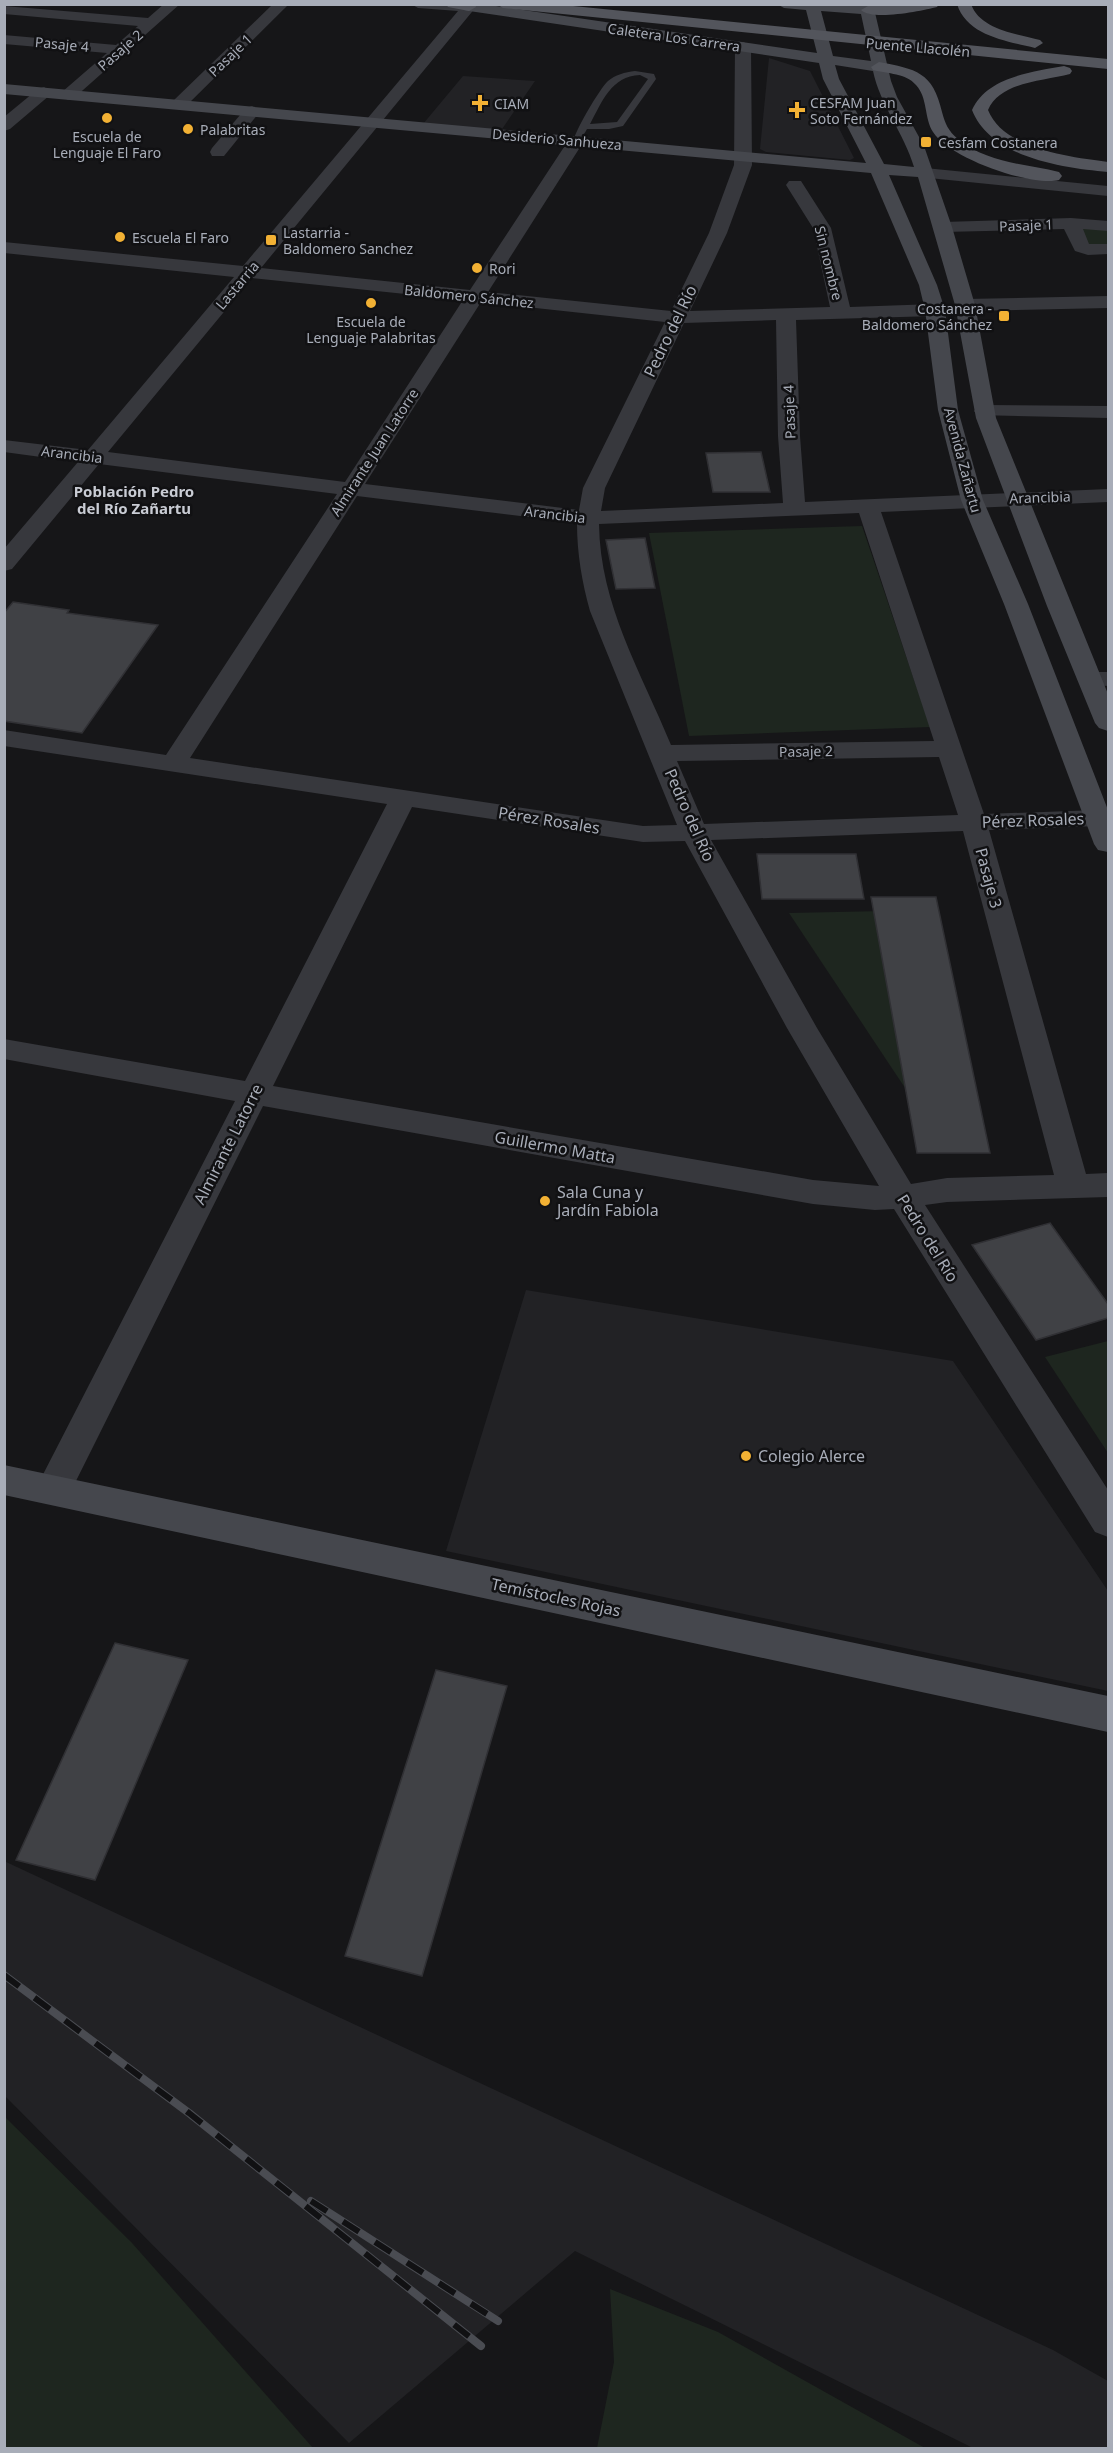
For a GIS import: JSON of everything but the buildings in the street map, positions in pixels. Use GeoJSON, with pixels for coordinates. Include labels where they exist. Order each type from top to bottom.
{"type":"FeatureCollection","features":[{"type":"Feature","properties":{"kind":"main road"},"geometry":{"type":"LineString","coordinates":[[503,4],[730,23]]}},
{"type":"Feature","properties":{"kind":"main road"},"geometry":{"type":"LineString","coordinates":[[593,4],[730,23]]}},
{"type":"Feature","properties":{"kind":"main road"},"geometry":{"type":"LineString","coordinates":[[867,7],[910,9],[932,4]]}},
{"type":"Feature","properties":{"kind":"main road"},"geometry":{"type":"LineString","coordinates":[[964,4],[968,16],[993,30],[1042,44],[1102,54]]}},
{"type":"Feature","properties":{"kind":"main road","name":"Puente Llacolén"},"geometry":{"type":"LineString","coordinates":[[730,23],[1102,54]]}},
{"type":"Feature","properties":{"kind":"main road","name":"Puente Llacolén"},"geometry":{"type":"LineString","coordinates":[[730,23],[1108,66]]}},
{"type":"Feature","properties":{"kind":"main road"},"geometry":{"type":"LineString","coordinates":[[1108,66],[1047,73],[1018,80],[993,92],[984,101],[981,110],[988,125],[1014,144],[1064,160],[1108,167]]}},
{"type":"Feature","properties":{"kind":"main road"},"geometry":{"type":"LineString","coordinates":[[879,67],[911,74],[923,81],[931,93],[939,128],[947,138],[963,150],[1021,170],[1108,182]]}},
{"type":"Feature","properties":{"kind":"street","name":"Pasaje 2"},"geometry":{"type":"LineString","coordinates":[[68,95],[173,4]]}},
{"type":"Feature","properties":{"kind":"street","name":"Pasaje 1"},"geometry":{"type":"LineString","coordinates":[[178,105],[282,4]]}},
{"type":"Feature","properties":{"kind":"street"},"geometry":{"type":"LineString","coordinates":[[418,4],[461,6]]}},
{"type":"Feature","properties":{"kind":"street"},"geometry":{"type":"LineString","coordinates":[[784,4],[867,7]]}},
{"type":"Feature","properties":{"kind":"street","name":"Avenida Zañartu"},"geometry":{"type":"LineString","coordinates":[[813,5],[824,59],[831,79],[879,169],[920,261],[935,310],[948,410],[972,500],[1016,604],[1108,844]]}},
{"type":"Feature","properties":{"kind":"street","name":"Caletera Los Carrera"},"geometry":{"type":"LineString","coordinates":[[461,6],[879,67]]}},
{"type":"Feature","properties":{"kind":"street","name":"Lastarria"},"geometry":{"type":"LineString","coordinates":[[4,564],[372,122],[461,6]]}},
{"type":"Feature","properties":{"kind":"street","name":"Avenida Zañartu"},"geometry":{"type":"LineString","coordinates":[[867,7],[879,67],[889,98],[916,146],[943,227],[965,305],[984,411],[1017,498],[1099,679],[1108,723]]}},
{"type":"Feature","properties":{"kind":"street"},"geometry":{"type":"LineString","coordinates":[[4,10],[151,23]]}},
{"type":"Feature","properties":{"kind":"street"},"geometry":{"type":"LineString","coordinates":[[10,39],[47,14]]}},
{"type":"Feature","properties":{"kind":"street","name":"Pasaje 4"},"geometry":{"type":"LineString","coordinates":[[10,39],[120,50]]}},
{"type":"Feature","properties":{"kind":"street","name":"Pedro del Río"},"geometry":{"type":"LineString","coordinates":[[743,47],[743,156],[740,180],[677,317],[601,471],[587,518],[588,551],[601,604],[615,644],[694,833],[794,1013],[902,1197],[1108,1521]]}},
{"type":"Feature","properties":{"kind":"street","name":"Desiderio Sanhueza"},"geometry":{"type":"LineString","coordinates":[[4,89],[372,122],[580,133],[743,156],[1108,191]]}},
{"type":"Feature","properties":{"kind":"street"},"geometry":{"type":"LineString","coordinates":[[4,126],[44,92]]}},
{"type":"Feature","properties":{"kind":"street"},"geometry":{"type":"LineString","coordinates":[[218,152],[252,111]]}},
{"type":"Feature","properties":{"kind":"street","name":"Almirante Juan Latorre"},"geometry":{"type":"LineString","coordinates":[[173,764],[580,133]]}},
{"type":"Feature","properties":{"kind":"street","name":"Sin nombre"},"geometry":{"type":"LineString","coordinates":[[795,185],[822,228],[830,255],[841,312]]}},
{"type":"Feature","properties":{"kind":"street"},"geometry":{"type":"LineString","coordinates":[[1071,223],[1081,247],[1088,250],[1108,249]]}},
{"type":"Feature","properties":{"kind":"street","name":"Pasaje 1"},"geometry":{"type":"LineString","coordinates":[[943,227],[1071,223],[1108,226]]}},
{"type":"Feature","properties":{"kind":"street","name":"Baldomero Sánchez"},"geometry":{"type":"LineString","coordinates":[[4,247],[677,317],[935,310]]}},
{"type":"Feature","properties":{"kind":"street"},"geometry":{"type":"LineString","coordinates":[[965,305],[1108,302]]}},
{"type":"Feature","properties":{"kind":"street","name":"Pasaje 4"},"geometry":{"type":"LineString","coordinates":[[786,314],[789,436],[794,509]]}},
{"type":"Feature","properties":{"kind":"street"},"geometry":{"type":"LineString","coordinates":[[984,411],[1108,412]]}},
{"type":"Feature","properties":{"kind":"street","name":"Arancibia"},"geometry":{"type":"LineString","coordinates":[[4,446],[587,518],[1108,495]]}},
{"type":"Feature","properties":{"kind":"street","name":"Pasaje 3"},"geometry":{"type":"LineString","coordinates":[[868,506],[974,822],[1073,1186]]}},
{"type":"Feature","properties":{"kind":"street","name":"Pérez Rosales"},"geometry":{"type":"LineString","coordinates":[[4,738],[624,832],[694,833],[1098,818]]}},
{"type":"Feature","properties":{"kind":"street","name":"Pasaje 2"},"geometry":{"type":"LineString","coordinates":[[662,753],[950,749]]}},
{"type":"Feature","properties":{"kind":"street","name":"Almirante Latorre"},"geometry":{"type":"LineString","coordinates":[[53,1490],[403,798]]}},
{"type":"Feature","properties":{"kind":"street","name":"Guillermo Matta"},"geometry":{"type":"LineString","coordinates":[[4,1049],[813,1192],[857,1197],[902,1197],[946,1190],[1108,1185]]}},
{"type":"Feature","properties":{"kind":"street","name":"Temístocles Rojas"},"geometry":{"type":"LineString","coordinates":[[4,1480],[1108,1714]]}},
{"type":"Feature","properties":{"kind":"lane"},"geometry":{"type":"LineString","coordinates":[[636,73],[651,76],[620,124],[580,133],[607,87],[613,81],[636,73]]}},
{"type":"Feature","properties":{"kind":"shaded area","name":"CESFAM Juan Soto Fernández"},"geometry":{"type":"Polygon","coordinates":[[[769,58],[810,71],[854,158],[850,160],[766,152],[760,149],[769,58]]]}},
{"type":"Feature","properties":{"kind":"shaded area","name":"CIAM"},"geometry":{"type":"Polygon","coordinates":[[[463,76],[535,81],[500,132],[423,124],[463,76]]]}},
{"type":"Feature","properties":{"kind":"shaded area"},"geometry":{"type":"Polygon","coordinates":[[[1071,223],[1108,226],[1108,249],[1088,250],[1071,223]]]}},
{"type":"Feature","properties":{"kind":"shaded area"},"geometry":{"type":"Polygon","coordinates":[[[862,526],[930,727],[689,736],[649,533],[862,526]]]}},
{"type":"Feature","properties":{"kind":"shaded area"},"geometry":{"type":"Polygon","coordinates":[[[884,911],[919,1109],[789,913],[884,911]]]}},
{"type":"Feature","properties":{"kind":"shaded area","name":"Colegio Alerce"},"geometry":{"type":"Polygon","coordinates":[[[526,1290],[953,1361],[1108,1591],[1108,1691],[446,1551],[526,1290]]]}},
{"type":"Feature","properties":{"kind":"shaded area"},"geometry":{"type":"Polygon","coordinates":[[[1108,1341],[1108,1453],[1045,1357],[1108,1341]]]}},
{"type":"Feature","properties":{"kind":"shaded area"},"geometry":{"type":"Polygon","coordinates":[[[4,1861],[1053,2350],[1108,2381],[1108,2448],[973,2448],[575,2251],[349,2443],[5,2096],[4,1861]]]}},
{"type":"Feature","properties":{"kind":"shaded area"},"geometry":{"type":"Polygon","coordinates":[[[4,2116],[132,2243],[313,2448],[5,2448],[4,2116]]]}},
{"type":"Feature","properties":{"kind":"shaded area"},"geometry":{"type":"Polygon","coordinates":[[[610,2289],[718,2332],[925,2448],[597,2448],[614,2362],[610,2289]]]}},
{"type":"Feature","properties":{"kind":"railway"},"geometry":{"type":"LineString","coordinates":[[4,1975],[189,2113],[481,2346]]}},
{"type":"Feature","properties":{"kind":"railway"},"geometry":{"type":"LineString","coordinates":[[311,2201],[498,2321]]}},
{"type":"Feature","properties":{"kind":"place","name":"CIAM"},"geometry":{"type":"Point","coordinates":[480,103]}},
{"type":"Feature","properties":{"kind":"place","name":"CESFAM Juan Soto Fernández"},"geometry":{"type":"Point","coordinates":[797,110]}},
{"type":"Feature","properties":{"kind":"place","name":"Escuela de Lenguaje El Faro"},"geometry":{"type":"Point","coordinates":[107,118]}},
{"type":"Feature","properties":{"kind":"place","name":"Palabritas"},"geometry":{"type":"Point","coordinates":[188,129]}},
{"type":"Feature","properties":{"kind":"place","name":"Cesfam Costanera"},"geometry":{"type":"Point","coordinates":[926,142]}},
{"type":"Feature","properties":{"kind":"place","name":"Escuela El Faro"},"geometry":{"type":"Point","coordinates":[120,237]}},
{"type":"Feature","properties":{"kind":"place","name":"Lastarria - Baldomero Sanchez"},"geometry":{"type":"Point","coordinates":[271,240]}},
{"type":"Feature","properties":{"kind":"place","name":"Rori"},"geometry":{"type":"Point","coordinates":[477,268]}},
{"type":"Feature","properties":{"kind":"place","name":"Escuela de Lenguaje Palabritas"},"geometry":{"type":"Point","coordinates":[371,303]}},
{"type":"Feature","properties":{"kind":"place","name":"Costanera - Baldomero Sánchez"},"geometry":{"type":"Point","coordinates":[1004,316]}},
{"type":"Feature","properties":{"kind":"place","name":"Sala Cuna y Jardín Fabiola"},"geometry":{"type":"Point","coordinates":[545,1201]}},
{"type":"Feature","properties":{"kind":"place","name":"Colegio Alerce"},"geometry":{"type":"Point","coordinates":[746,1456]}},
{"type":"Feature","properties":{"kind":"district","name":"Población Pedro del Río Zañartu"},"geometry":{"type":"Point","coordinates":[134,500]}}]}
